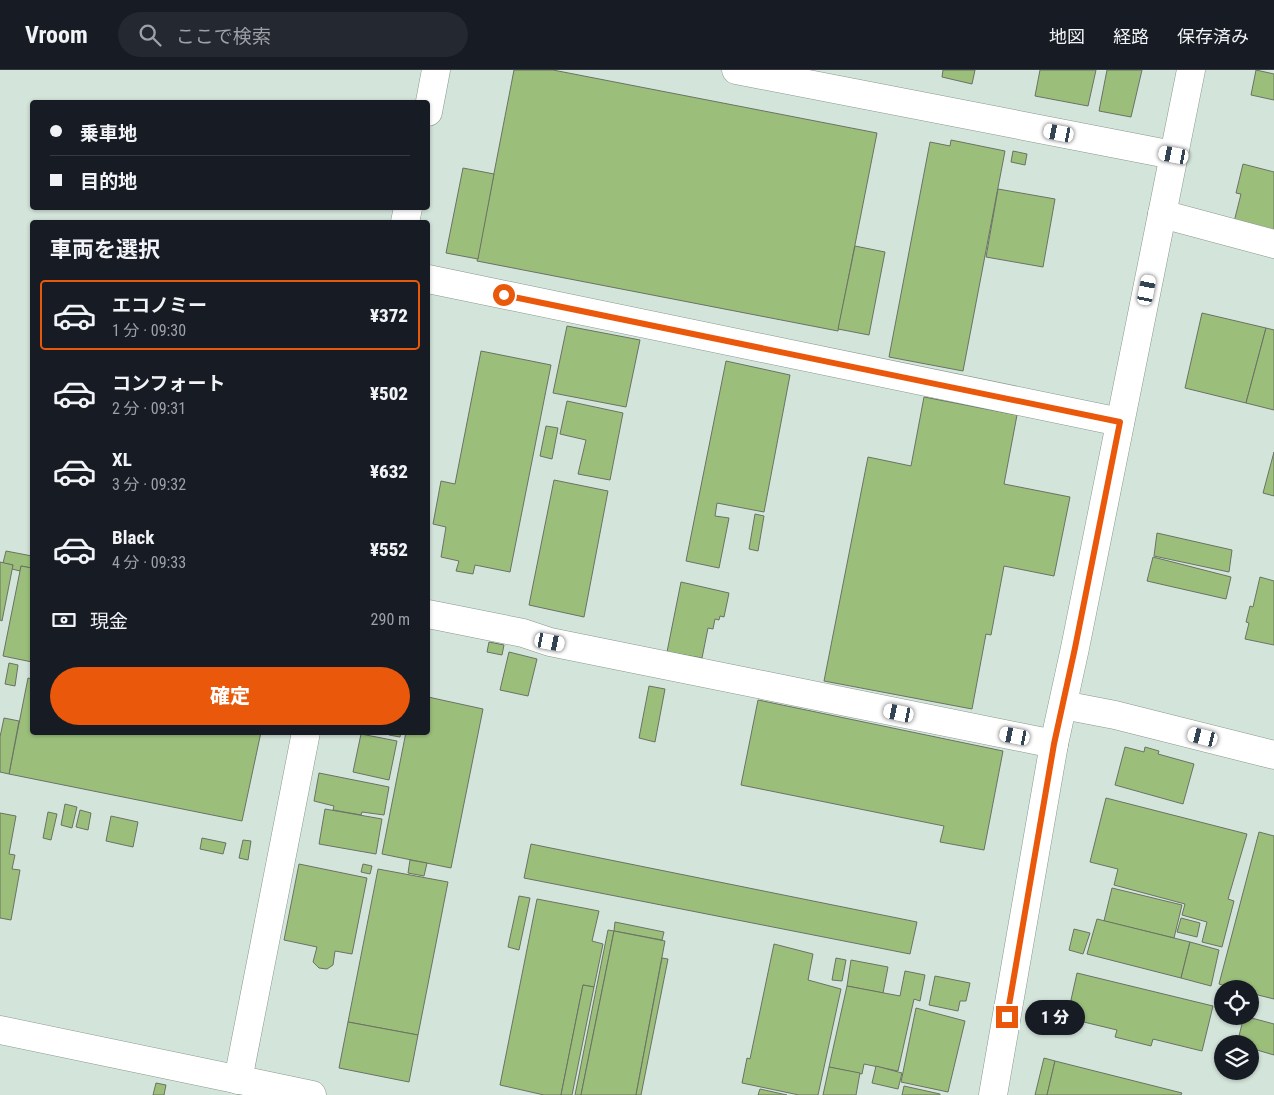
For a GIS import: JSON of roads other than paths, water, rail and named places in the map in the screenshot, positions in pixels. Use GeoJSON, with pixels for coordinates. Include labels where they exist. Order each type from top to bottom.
{"type":"FeatureCollection","features":[{"type":"Feature","properties":{"kind":"street"},"geometry":{"type":"LineString","coordinates":[[430,102],[436,70]]}},
{"type":"Feature","properties":{"kind":"street"},"geometry":{"type":"LineString","coordinates":[[736,70],[1174,155]]}},
{"type":"Feature","properties":{"kind":"street"},"geometry":{"type":"LineString","coordinates":[[993,1095],[1054,744],[1191,70]]}},
{"type":"Feature","properties":{"kind":"street"},"geometry":{"type":"LineString","coordinates":[[1162,214],[1274,244]]}},
{"type":"Feature","properties":{"kind":"street"},"geometry":{"type":"LineString","coordinates":[[430,279],[1120,422]]}},
{"type":"Feature","properties":{"kind":"street"},"geometry":{"type":"LineString","coordinates":[[430,614],[524,633],[550,642],[1054,744]]}},
{"type":"Feature","properties":{"kind":"street"},"geometry":{"type":"LineString","coordinates":[[1063,704],[1115,715],[1274,755]]}},
{"type":"Feature","properties":{"kind":"street"},"geometry":{"type":"LineString","coordinates":[[241,1085],[305,735]]}},
{"type":"Feature","properties":{"kind":"street"},"geometry":{"type":"LineString","coordinates":[[0,1030],[241,1085],[312,1095]]}}]}
